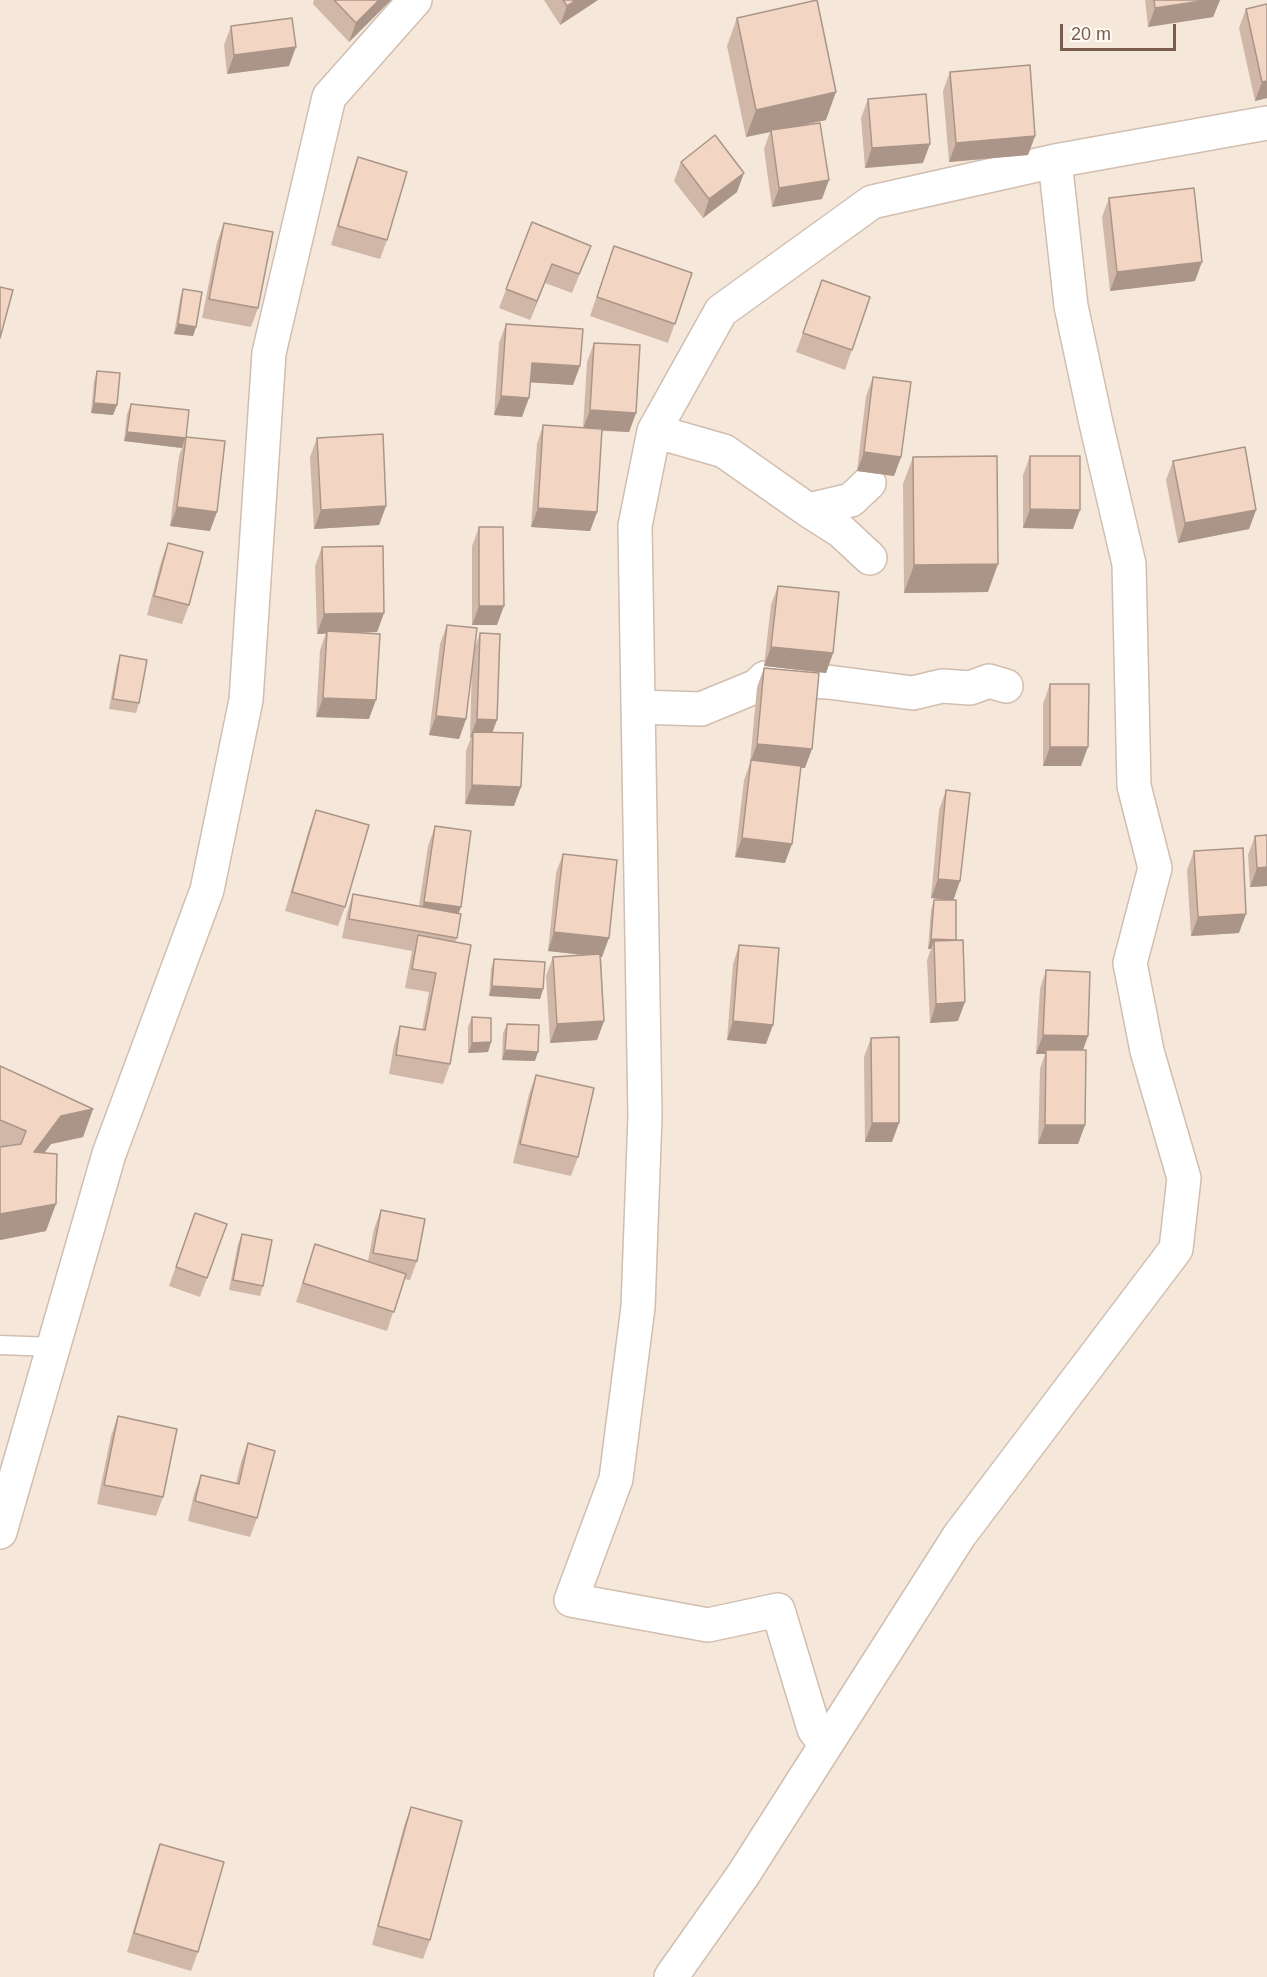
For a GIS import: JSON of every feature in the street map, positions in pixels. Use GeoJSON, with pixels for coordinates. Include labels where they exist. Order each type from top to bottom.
{"type":"FeatureCollection","features":[{"type":"Feature","properties":{"kind":"street"},"geometry":{"type":"LineString","coordinates":[[0,1532],[109,1154],[207,890],[246,700],[270,353],[329,97],[415,0]]}},
{"type":"Feature","properties":{"kind":"street"},"geometry":{"type":"LineString","coordinates":[[825,1744],[814,1729],[778,1610],[708,1625],[571,1600],[616,1479],[638,1307],[645,1116],[635,526],[654,432],[721,311],[872,202],[1055,161],[1267,123]]}},
{"type":"Feature","properties":{"kind":"street"},"geometry":{"type":"LineString","coordinates":[[671,1977],[743,1875],[959,1536],[1176,1249],[1184,1178],[1147,1051],[1130,963],[1155,868],[1134,786],[1129,564],[1071,306],[1055,161]]}},
{"type":"Feature","properties":{"kind":"street"},"geometry":{"type":"LineString","coordinates":[[654,432],[724,451],[841,531],[870,558]]}},
{"type":"Feature","properties":{"kind":"street"},"geometry":{"type":"LineString","coordinates":[[808,510],[851,500],[869,483]]}},
{"type":"Feature","properties":{"kind":"street"},"geometry":{"type":"LineString","coordinates":[[639,707],[701,709],[757,686],[765,678],[828,682],[913,693],[942,686],[970,688],[989,681],[1006,686]]}},
{"type":"Feature","properties":{"kind":"lane"},"geometry":{"type":"LineString","coordinates":[[0,1345],[54,1347]]}},
{"type":"Feature","properties":{"kind":"shaded area"},"geometry":{"type":"Polygon","coordinates":[[[0,0],[1267,0],[1267,1977],[0,1977],[0,0]]]}},
{"type":"Feature","properties":{"kind":"building"},"geometry":{"type":"Polygon","coordinates":[[[334,0],[379,0],[356,23],[334,0]]]}},
{"type":"Feature","properties":{"kind":"building"},"geometry":{"type":"Polygon","coordinates":[[[563,0],[576,0],[567,6],[563,0]]]}},
{"type":"Feature","properties":{"kind":"building"},"geometry":{"type":"Polygon","coordinates":[[[817,0],[836,92],[756,110],[737,18],[817,0]]]}},
{"type":"Feature","properties":{"kind":"building"},"geometry":{"type":"Polygon","coordinates":[[[1154,0],[1208,0],[1155,8],[1154,0]]]}},
{"type":"Feature","properties":{"kind":"building"},"geometry":{"type":"Polygon","coordinates":[[[1267,4],[1267,81],[1262,82],[1246,9],[1267,4]]]}},
{"type":"Feature","properties":{"kind":"building"},"geometry":{"type":"Polygon","coordinates":[[[292,18],[296,47],[234,55],[231,26],[292,18]]]}},
{"type":"Feature","properties":{"kind":"building"},"geometry":{"type":"Polygon","coordinates":[[[1030,65],[1035,136],[956,143],[950,72],[1030,65]]]}},
{"type":"Feature","properties":{"kind":"building"},"geometry":{"type":"Polygon","coordinates":[[[926,94],[930,144],[872,148],[868,99],[926,94]]]}},
{"type":"Feature","properties":{"kind":"building"},"geometry":{"type":"Polygon","coordinates":[[[820,123],[829,180],[779,188],[771,130],[820,123]]]}},
{"type":"Feature","properties":{"kind":"building"},"geometry":{"type":"Polygon","coordinates":[[[715,135],[744,173],[709,199],[681,162],[715,135]]]}},
{"type":"Feature","properties":{"kind":"building"},"geometry":{"type":"Polygon","coordinates":[[[358,157],[407,172],[387,240],[338,226],[358,157]]]}},
{"type":"Feature","properties":{"kind":"building"},"geometry":{"type":"Polygon","coordinates":[[[1194,188],[1202,262],[1117,272],[1109,198],[1194,188]]]}},
{"type":"Feature","properties":{"kind":"building"},"geometry":{"type":"Polygon","coordinates":[[[532,222],[591,246],[579,274],[552,264],[537,301],[506,289],[532,222]]]}},
{"type":"Feature","properties":{"kind":"building"},"geometry":{"type":"Polygon","coordinates":[[[224,223],[273,232],[258,308],[209,299],[224,223]]]}},
{"type":"Feature","properties":{"kind":"building"},"geometry":{"type":"Polygon","coordinates":[[[614,246],[692,273],[675,324],[597,297],[614,246]]]}},
{"type":"Feature","properties":{"kind":"building"},"geometry":{"type":"Polygon","coordinates":[[[822,280],[870,297],[852,350],[803,333],[822,280]]]}},
{"type":"Feature","properties":{"kind":"building"},"geometry":{"type":"Polygon","coordinates":[[[0,287],[13,290],[0,338],[0,287]]]}},
{"type":"Feature","properties":{"kind":"building"},"geometry":{"type":"Polygon","coordinates":[[[183,289],[202,292],[196,327],[178,324],[183,289]]]}},
{"type":"Feature","properties":{"kind":"building"},"geometry":{"type":"Polygon","coordinates":[[[506,324],[583,329],[580,366],[532,363],[529,398],[501,396],[506,324]]]}},
{"type":"Feature","properties":{"kind":"building"},"geometry":{"type":"Polygon","coordinates":[[[594,343],[640,345],[636,413],[590,410],[594,343]]]}},
{"type":"Feature","properties":{"kind":"building"},"geometry":{"type":"Polygon","coordinates":[[[97,371],[120,373],[117,405],[94,403],[97,371]]]}},
{"type":"Feature","properties":{"kind":"building"},"geometry":{"type":"Polygon","coordinates":[[[873,377],[911,382],[901,457],[864,452],[873,377]]]}},
{"type":"Feature","properties":{"kind":"building"},"geometry":{"type":"Polygon","coordinates":[[[131,404],[189,410],[186,438],[127,432],[131,404]]]}},
{"type":"Feature","properties":{"kind":"building"},"geometry":{"type":"Polygon","coordinates":[[[543,425],[602,429],[597,512],[538,508],[543,425]]]}},
{"type":"Feature","properties":{"kind":"building"},"geometry":{"type":"Polygon","coordinates":[[[383,434],[386,506],[321,510],[317,438],[383,434]]]}},
{"type":"Feature","properties":{"kind":"building"},"geometry":{"type":"Polygon","coordinates":[[[186,437],[225,441],[217,512],[177,507],[186,437]]]}},
{"type":"Feature","properties":{"kind":"building"},"geometry":{"type":"Polygon","coordinates":[[[1245,447],[1256,510],[1185,523],[1173,461],[1245,447]]]}},
{"type":"Feature","properties":{"kind":"building"},"geometry":{"type":"Polygon","coordinates":[[[997,456],[998,564],[914,565],[913,457],[997,456]]]}},
{"type":"Feature","properties":{"kind":"building"},"geometry":{"type":"Polygon","coordinates":[[[1030,456],[1080,456],[1080,510],[1030,509],[1030,456]]]}},
{"type":"Feature","properties":{"kind":"building"},"geometry":{"type":"Polygon","coordinates":[[[479,527],[503,527],[504,606],[479,606],[479,527]]]}},
{"type":"Feature","properties":{"kind":"building"},"geometry":{"type":"Polygon","coordinates":[[[168,543],[203,552],[189,605],[154,596],[168,543]]]}},
{"type":"Feature","properties":{"kind":"building"},"geometry":{"type":"Polygon","coordinates":[[[383,546],[384,613],[324,614],[322,547],[383,546]]]}},
{"type":"Feature","properties":{"kind":"building"},"geometry":{"type":"Polygon","coordinates":[[[778,586],[839,592],[833,653],[771,647],[778,586]]]}},
{"type":"Feature","properties":{"kind":"building"},"geometry":{"type":"Polygon","coordinates":[[[447,625],[477,628],[466,719],[436,716],[447,625]]]}},
{"type":"Feature","properties":{"kind":"building"},"geometry":{"type":"Polygon","coordinates":[[[327,631],[380,634],[376,700],[323,698],[327,631]]]}},
{"type":"Feature","properties":{"kind":"building"},"geometry":{"type":"Polygon","coordinates":[[[480,633],[500,634],[497,720],[477,719],[480,633]]]}},
{"type":"Feature","properties":{"kind":"building"},"geometry":{"type":"Polygon","coordinates":[[[120,655],[147,660],[139,703],[113,699],[120,655]]]}},
{"type":"Feature","properties":{"kind":"building"},"geometry":{"type":"Polygon","coordinates":[[[764,668],[819,673],[812,749],[757,744],[764,668]]]}},
{"type":"Feature","properties":{"kind":"building"},"geometry":{"type":"Polygon","coordinates":[[[1050,684],[1089,684],[1088,747],[1050,747],[1050,684]]]}},
{"type":"Feature","properties":{"kind":"building"},"geometry":{"type":"Polygon","coordinates":[[[473,732],[523,733],[521,787],[472,785],[473,732]]]}},
{"type":"Feature","properties":{"kind":"building"},"geometry":{"type":"Polygon","coordinates":[[[751,760],[801,766],[792,844],[742,838],[751,760]]]}},
{"type":"Feature","properties":{"kind":"building"},"geometry":{"type":"Polygon","coordinates":[[[946,790],[970,793],[960,881],[938,879],[946,790]]]}},
{"type":"Feature","properties":{"kind":"building"},"geometry":{"type":"Polygon","coordinates":[[[316,810],[369,825],[345,907],[292,892],[316,810]]]}},
{"type":"Feature","properties":{"kind":"building"},"geometry":{"type":"Polygon","coordinates":[[[435,826],[471,831],[461,907],[424,902],[435,826]]]}},
{"type":"Feature","properties":{"kind":"building"},"geometry":{"type":"Polygon","coordinates":[[[1267,835],[1267,867],[1257,868],[1255,836],[1267,835]]]}},
{"type":"Feature","properties":{"kind":"building"},"geometry":{"type":"Polygon","coordinates":[[[1243,848],[1246,914],[1198,917],[1194,851],[1243,848]]]}},
{"type":"Feature","properties":{"kind":"building"},"geometry":{"type":"Polygon","coordinates":[[[563,854],[617,860],[609,938],[554,932],[563,854]]]}},
{"type":"Feature","properties":{"kind":"building"},"geometry":{"type":"Polygon","coordinates":[[[353,894],[461,914],[457,938],[349,919],[353,894]]]}},
{"type":"Feature","properties":{"kind":"building"},"geometry":{"type":"Polygon","coordinates":[[[934,900],[956,900],[956,940],[931,939],[934,900]]]}},
{"type":"Feature","properties":{"kind":"building"},"geometry":{"type":"Polygon","coordinates":[[[418,935],[471,945],[450,1064],[396,1055],[400,1026],[425,1030],[436,973],[412,969],[418,935]]]}},
{"type":"Feature","properties":{"kind":"building"},"geometry":{"type":"Polygon","coordinates":[[[963,940],[965,1002],[936,1004],[934,941],[963,940]]]}},
{"type":"Feature","properties":{"kind":"building"},"geometry":{"type":"Polygon","coordinates":[[[739,945],[779,948],[773,1025],[733,1021],[739,945]]]}},
{"type":"Feature","properties":{"kind":"building"},"geometry":{"type":"Polygon","coordinates":[[[600,954],[604,1021],[557,1024],[553,957],[600,954]]]}},
{"type":"Feature","properties":{"kind":"building"},"geometry":{"type":"Polygon","coordinates":[[[494,959],[545,962],[543,989],[492,986],[494,959]]]}},
{"type":"Feature","properties":{"kind":"building"},"geometry":{"type":"Polygon","coordinates":[[[1046,970],[1090,972],[1088,1036],[1043,1035],[1046,970]]]}},
{"type":"Feature","properties":{"kind":"building"},"geometry":{"type":"Polygon","coordinates":[[[472,1017],[491,1018],[491,1042],[472,1043],[472,1017]]]}},
{"type":"Feature","properties":{"kind":"building"},"geometry":{"type":"Polygon","coordinates":[[[507,1024],[539,1025],[538,1052],[505,1050],[507,1024]]]}},
{"type":"Feature","properties":{"kind":"building"},"geometry":{"type":"Polygon","coordinates":[[[899,1037],[899,1123],[872,1123],[871,1038],[899,1037]]]}},
{"type":"Feature","properties":{"kind":"building"},"geometry":{"type":"Polygon","coordinates":[[[1046,1050],[1086,1050],[1085,1125],[1045,1125],[1046,1050]]]}},
{"type":"Feature","properties":{"kind":"building"},"geometry":{"type":"Polygon","coordinates":[[[0,1066],[93,1109],[61,1116],[34,1152],[57,1154],[56,1204],[0,1214],[0,1147],[21,1144],[26,1131],[0,1120],[0,1066]]]}},
{"type":"Feature","properties":{"kind":"building"},"geometry":{"type":"Polygon","coordinates":[[[536,1075],[594,1088],[578,1157],[520,1144],[536,1075]]]}},
{"type":"Feature","properties":{"kind":"building"},"geometry":{"type":"Polygon","coordinates":[[[381,1210],[425,1219],[417,1261],[373,1253],[381,1210]]]}},
{"type":"Feature","properties":{"kind":"building"},"geometry":{"type":"Polygon","coordinates":[[[195,1213],[227,1224],[207,1278],[176,1267],[195,1213]]]}},
{"type":"Feature","properties":{"kind":"building"},"geometry":{"type":"Polygon","coordinates":[[[242,1234],[272,1240],[263,1286],[233,1280],[242,1234]]]}},
{"type":"Feature","properties":{"kind":"building"},"geometry":{"type":"Polygon","coordinates":[[[315,1244],[406,1274],[394,1312],[303,1283],[315,1244]]]}},
{"type":"Feature","properties":{"kind":"building"},"geometry":{"type":"Polygon","coordinates":[[[118,1416],[177,1429],[163,1497],[104,1485],[118,1416]]]}},
{"type":"Feature","properties":{"kind":"building"},"geometry":{"type":"Polygon","coordinates":[[[248,1443],[275,1451],[257,1518],[195,1501],[201,1475],[239,1484],[248,1443]]]}},
{"type":"Feature","properties":{"kind":"building"},"geometry":{"type":"Polygon","coordinates":[[[411,1807],[462,1821],[430,1940],[378,1926],[411,1807]]]}},
{"type":"Feature","properties":{"kind":"building"},"geometry":{"type":"Polygon","coordinates":[[[160,1844],[224,1862],[198,1952],[134,1933],[160,1844]]]}}]}
